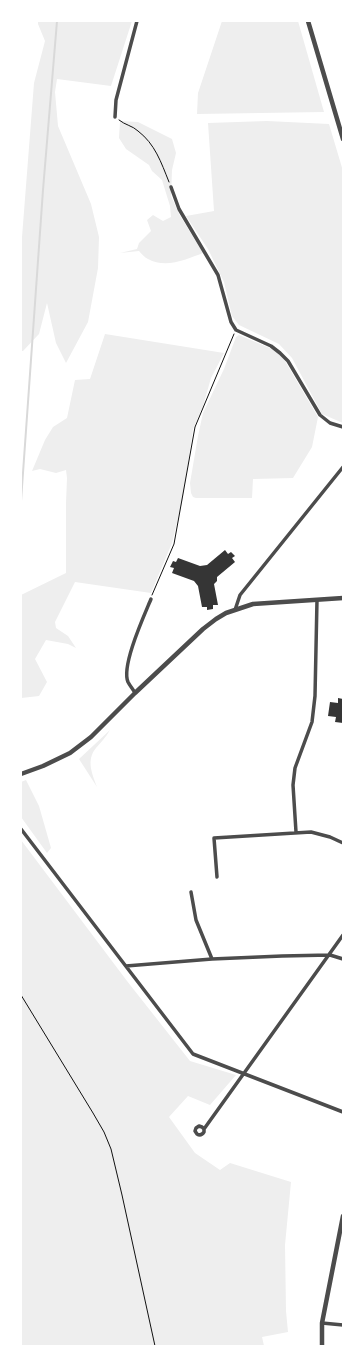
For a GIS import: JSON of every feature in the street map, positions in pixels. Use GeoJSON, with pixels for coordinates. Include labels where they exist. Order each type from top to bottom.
{"type":"FeatureCollection","features":[{"type":"Feature","properties":{"kind":"street"},"geometry":{"type":"LineString","coordinates":[[115,117],[116,100],[137,21]]}},
{"type":"Feature","properties":{"kind":"street"},"geometry":{"type":"LineString","coordinates":[[308,21],[343,139]]}},
{"type":"Feature","properties":{"kind":"street"},"geometry":{"type":"LineString","coordinates":[[171,187],[179,209],[218,275],[231,322],[236,330],[271,346],[280,353],[292,368],[320,415],[330,423],[343,427]]}},
{"type":"Feature","properties":{"kind":"street"},"geometry":{"type":"LineString","coordinates":[[235,610],[240,595],[343,467]]}},
{"type":"Feature","properties":{"kind":"street"},"geometry":{"type":"LineString","coordinates":[[21,774],[43,766],[70,753],[90,737],[203,629],[216,620],[235,610],[253,604],[343,598]]}},
{"type":"Feature","properties":{"kind":"street"},"geometry":{"type":"LineString","coordinates":[[136,692],[128,682],[126,670],[129,657],[151,599]]}},
{"type":"Feature","properties":{"kind":"street"},"geometry":{"type":"LineString","coordinates":[[296,832],[293,785],[295,768],[312,722],[317,600]]}},
{"type":"Feature","properties":{"kind":"street"},"geometry":{"type":"LineString","coordinates":[[21,829],[193,1054],[343,1112]]}},
{"type":"Feature","properties":{"kind":"street"},"geometry":{"type":"LineString","coordinates":[[217,877],[214,838],[311,832],[330,837],[343,843]]}},
{"type":"Feature","properties":{"kind":"street"},"geometry":{"type":"LineString","coordinates":[[192,892],[196,920],[212,959]]}},
{"type":"Feature","properties":{"kind":"street"},"geometry":{"type":"LineString","coordinates":[[204,1129],[343,935]]}},
{"type":"Feature","properties":{"kind":"street"},"geometry":{"type":"LineString","coordinates":[[126,966],[212,959],[330,955],[343,959]]}},
{"type":"Feature","properties":{"kind":"street"},"geometry":{"type":"LineString","coordinates":[[322,1346],[322,1323],[343,1216]]}},
{"type":"Feature","properties":{"kind":"street"},"geometry":{"type":"LineString","coordinates":[[322,1323],[343,1325]]}},
{"type":"Feature","properties":{"kind":"path"},"geometry":{"type":"LineString","coordinates":[[115,117],[122,123],[137,129],[150,141],[157,151],[171,187]]}},
{"type":"Feature","properties":{"kind":"path"},"geometry":{"type":"LineString","coordinates":[[151,599],[174,544],[195,427],[236,330]]}},
{"type":"Feature","properties":{"kind":"path"},"geometry":{"type":"LineString","coordinates":[[21,995],[93,1113],[104,1132],[111,1149],[155,1346]]}},
{"type":"Feature","properties":{"kind":"shaded area"},"geometry":{"type":"Polygon","coordinates":[[[38,21],[132,21],[111,86],[57,79],[55,92],[58,126],[91,204],[99,237],[98,268],[88,322],[66,363],[56,343],[47,303],[39,334],[23,351],[21,351],[21,250],[34,83],[45,41],[38,21]]]}},
{"type":"Feature","properties":{"kind":"shaded area"},"geometry":{"type":"Polygon","coordinates":[[[222,21],[298,21],[324,112],[197,114],[198,93],[222,21]]]}},
{"type":"Feature","properties":{"kind":"shaded area"},"geometry":{"type":"Polygon","coordinates":[[[120,121],[138,122],[172,139],[176,153],[172,170],[171,196],[179,214],[203,253],[176,262],[162,263],[155,262],[147,258],[139,251],[120,253],[137,249],[139,243],[151,231],[147,220],[153,215],[163,221],[171,217],[170,206],[162,180],[152,171],[149,165],[126,149],[119,138],[120,121]]]}},
{"type":"Feature","properties":{"kind":"shaded area"},"geometry":{"type":"Polygon","coordinates":[[[267,121],[329,124],[343,171],[343,423],[322,414],[292,358],[279,344],[239,325],[232,316],[224,282],[208,249],[186,216],[214,211],[208,123],[267,121]]]}},
{"type":"Feature","properties":{"kind":"shaded area"},"geometry":{"type":"Polygon","coordinates":[[[105,334],[224,353],[211,378],[203,406],[193,429],[183,498],[172,543],[151,593],[75,582],[55,622],[56,628],[68,636],[76,648],[68,644],[46,640],[35,659],[47,682],[39,696],[21,698],[21,595],[66,573],[66,470],[56,473],[40,469],[32,471],[45,440],[53,427],[67,418],[75,380],[90,379],[105,334]]]}},
{"type":"Feature","properties":{"kind":"shaded area"},"geometry":{"type":"Polygon","coordinates":[[[239,335],[272,349],[282,356],[318,417],[312,447],[293,478],[253,479],[252,498],[196,498],[193,497],[191,493],[190,483],[203,413],[224,369],[236,337],[239,335]]]}},
{"type":"Feature","properties":{"kind":"shaded area"},"geometry":{"type":"Polygon","coordinates":[[[110,730],[91,757],[93,777],[97,787],[79,759],[110,730]]]}},
{"type":"Feature","properties":{"kind":"shaded area"},"geometry":{"type":"Polygon","coordinates":[[[26,780],[39,806],[51,848],[47,853],[21,817],[21,782],[26,780]]]}},
{"type":"Feature","properties":{"kind":"shaded area"},"geometry":{"type":"Polygon","coordinates":[[[21,840],[127,981],[190,1061],[236,1075],[210,1105],[188,1096],[169,1117],[195,1153],[220,1170],[230,1163],[291,1182],[285,1245],[286,1311],[288,1332],[262,1337],[264,1346],[21,1346],[21,840]]]}},
{"type":"Feature","properties":{"kind":"building"},"geometry":{"type":"Polygon","coordinates":[[[225,550],[228,554],[231,552],[235,556],[232,558],[235,562],[217,577],[217,581],[214,584],[218,605],[213,605],[213,609],[207,610],[207,607],[202,607],[198,586],[194,581],[172,573],[174,568],[170,567],[173,561],[176,562],[178,558],[200,566],[207,565],[225,550]]]}},
{"type":"Feature","properties":{"kind":"building"},"geometry":{"type":"Polygon","coordinates":[[[338,698],[343,699],[343,723],[335,722],[336,717],[328,716],[330,702],[338,703],[338,698]]]}},
{"type":"Feature","properties":{"kind":"waterway"},"geometry":{"type":"LineString","coordinates":[[21,501],[43,190],[57,21]]}}]}
